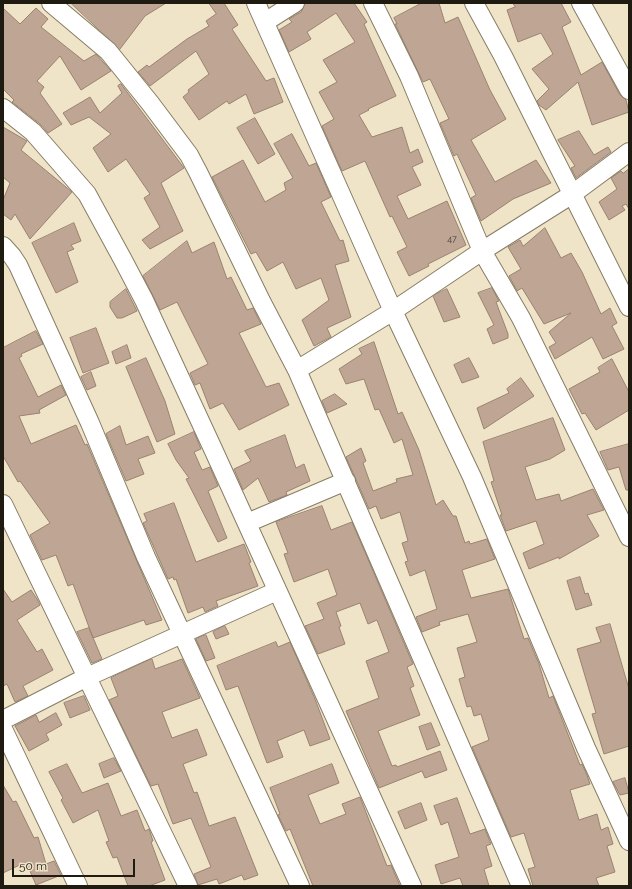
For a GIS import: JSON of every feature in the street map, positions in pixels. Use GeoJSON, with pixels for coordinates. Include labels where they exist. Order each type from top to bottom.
{"type":"FeatureCollection","features":[{"type":"Feature","properties":{"kind":"street"},"geometry":{"type":"LineString","coordinates":[[51,3],[108,51],[150,103],[189,156],[297,370],[521,886]]}},
{"type":"Feature","properties":{"kind":"street"},"geometry":{"type":"LineString","coordinates":[[256,3],[393,311],[472,477],[580,733],[629,841]]}},
{"type":"Feature","properties":{"kind":"street"},"geometry":{"type":"LineString","coordinates":[[265,22],[295,3]]}},
{"type":"Feature","properties":{"kind":"street"},"geometry":{"type":"LineString","coordinates":[[373,3],[409,76],[482,251],[524,325],[629,537]]}},
{"type":"Feature","properties":{"kind":"street"},"geometry":{"type":"LineString","coordinates":[[474,3],[629,307]]}},
{"type":"Feature","properties":{"kind":"street"},"geometry":{"type":"LineString","coordinates":[[581,3],[629,90]]}},
{"type":"Feature","properties":{"kind":"street"},"geometry":{"type":"LineString","coordinates":[[3,108],[33,132],[87,194],[144,300],[412,886]]}},
{"type":"Feature","properties":{"kind":"street"},"geometry":{"type":"LineString","coordinates":[[297,370],[393,311],[482,251],[571,195],[629,152]]}},
{"type":"Feature","properties":{"kind":"street"},"geometry":{"type":"LineString","coordinates":[[3,246],[18,266],[90,423],[122,503],[300,886]]}},
{"type":"Feature","properties":{"kind":"street"},"geometry":{"type":"LineString","coordinates":[[247,523],[346,482]]}},
{"type":"Feature","properties":{"kind":"street"},"geometry":{"type":"LineString","coordinates":[[3,504],[188,886]]}},
{"type":"Feature","properties":{"kind":"street"},"geometry":{"type":"LineString","coordinates":[[3,720],[87,677],[277,590]]}},
{"type":"Feature","properties":{"kind":"street"},"geometry":{"type":"LineString","coordinates":[[3,729],[78,886]]}},
{"type":"Feature","properties":{"kind":"building"},"geometry":{"type":"Polygon","coordinates":[[[71,3],[166,3],[145,16],[120,49],[71,3]]]}},
{"type":"Feature","properties":{"kind":"building"},"geometry":{"type":"Polygon","coordinates":[[[209,3],[224,3],[238,25],[232,29],[266,81],[274,78],[283,102],[254,114],[246,94],[229,104],[227,101],[199,120],[183,97],[189,92],[188,90],[209,74],[196,51],[150,86],[138,72],[147,65],[149,67],[187,39],[209,26],[206,21],[216,14],[209,3]]]}},
{"type":"Feature","properties":{"kind":"building"},"geometry":{"type":"Polygon","coordinates":[[[305,3],[354,3],[367,22],[364,24],[396,96],[368,109],[369,110],[359,115],[372,137],[402,127],[410,153],[418,149],[423,162],[412,167],[421,185],[397,196],[408,219],[447,201],[466,245],[428,264],[429,266],[409,276],[397,252],[407,247],[392,216],[390,217],[365,161],[342,171],[322,126],[334,119],[319,92],[337,82],[323,60],[355,42],[336,13],[307,32],[311,39],[289,52],[279,30],[292,22],[289,19],[301,12],[305,3]]]}},
{"type":"Feature","properties":{"kind":"building"},"geometry":{"type":"Polygon","coordinates":[[[422,3],[439,3],[445,23],[458,17],[490,90],[506,119],[471,140],[495,182],[536,160],[551,183],[513,199],[481,221],[471,198],[476,195],[457,154],[454,156],[440,123],[449,119],[430,79],[423,82],[395,24],[397,24],[394,18],[422,3]]]}},
{"type":"Feature","properties":{"kind":"building"},"geometry":{"type":"Polygon","coordinates":[[[513,3],[561,3],[571,22],[562,27],[581,75],[602,62],[620,95],[626,100],[629,112],[592,125],[578,82],[546,110],[539,105],[537,101],[549,89],[532,69],[553,54],[541,33],[518,42],[507,10],[515,7],[513,3]]]}},
{"type":"Feature","properties":{"kind":"building"},"geometry":{"type":"Polygon","coordinates":[[[3,8],[20,24],[36,8],[48,19],[41,27],[84,61],[96,54],[111,71],[81,90],[60,56],[37,81],[44,87],[40,93],[62,124],[48,133],[40,124],[12,102],[14,100],[3,89],[3,8]]]}},
{"type":"Feature","properties":{"kind":"building"},"geometry":{"type":"Polygon","coordinates":[[[121,84],[184,168],[161,183],[183,231],[150,249],[142,240],[160,227],[144,198],[150,194],[126,159],[108,172],[93,148],[111,134],[89,117],[71,125],[63,113],[90,97],[100,113],[122,93],[118,86],[121,84]]]}},
{"type":"Feature","properties":{"kind":"building"},"geometry":{"type":"Polygon","coordinates":[[[255,118],[275,154],[258,164],[237,128],[255,118]]]}},
{"type":"Feature","properties":{"kind":"building"},"geometry":{"type":"Polygon","coordinates":[[[3,127],[27,141],[21,150],[72,192],[30,239],[15,214],[11,220],[3,214],[3,200],[10,183],[3,177],[3,127]]]}},
{"type":"Feature","properties":{"kind":"building"},"geometry":{"type":"Polygon","coordinates":[[[579,131],[594,155],[608,147],[611,152],[576,178],[571,168],[575,166],[558,140],[579,131]]]}},
{"type":"Feature","properties":{"kind":"building"},"geometry":{"type":"Polygon","coordinates":[[[292,134],[309,166],[316,163],[331,197],[321,202],[340,241],[343,240],[349,261],[335,265],[351,317],[327,328],[331,337],[314,346],[302,320],[329,300],[321,278],[296,289],[283,262],[267,271],[256,252],[251,254],[212,177],[243,160],[265,202],[286,190],[284,183],[293,178],[274,144],[292,134]]]}},
{"type":"Feature","properties":{"kind":"building"},"geometry":{"type":"Polygon","coordinates":[[[629,169],[629,209],[626,204],[622,206],[625,210],[609,220],[599,202],[617,189],[611,178],[621,171],[623,173],[629,169]]]}},
{"type":"Feature","properties":{"kind":"building"},"geometry":{"type":"Polygon","coordinates":[[[74,223],[81,241],[71,245],[74,249],[67,252],[78,282],[56,293],[32,243],[74,223]]]}},
{"type":"Feature","properties":{"kind":"building"},"geometry":{"type":"Polygon","coordinates":[[[545,228],[561,258],[571,253],[582,272],[601,314],[610,308],[617,323],[612,326],[624,349],[603,359],[592,337],[555,359],[549,347],[556,343],[549,332],[571,313],[544,324],[522,288],[517,291],[509,276],[521,269],[508,247],[520,240],[523,246],[545,228]]]}},
{"type":"Feature","properties":{"kind":"building"},"geometry":{"type":"Polygon","coordinates":[[[187,241],[192,253],[214,242],[227,279],[231,277],[247,310],[253,308],[261,324],[239,333],[266,387],[279,383],[289,405],[239,430],[223,403],[210,409],[200,383],[195,385],[190,373],[208,364],[177,302],[160,310],[143,276],[187,241]]]}},
{"type":"Feature","properties":{"kind":"building"},"geometry":{"type":"Polygon","coordinates":[[[492,288],[499,301],[496,302],[508,334],[508,338],[493,344],[487,329],[494,325],[478,293],[492,288]]]}},
{"type":"Feature","properties":{"kind":"building"},"geometry":{"type":"Polygon","coordinates":[[[126,289],[137,311],[122,318],[117,318],[110,307],[110,302],[126,289]]]}},
{"type":"Feature","properties":{"kind":"building"},"geometry":{"type":"Polygon","coordinates":[[[447,289],[460,317],[444,322],[433,296],[447,289]]]}},
{"type":"Feature","properties":{"kind":"building"},"geometry":{"type":"Polygon","coordinates":[[[96,328],[109,363],[83,373],[70,338],[96,328]]]}},
{"type":"Feature","properties":{"kind":"building"},"geometry":{"type":"Polygon","coordinates":[[[36,331],[43,344],[21,354],[22,356],[19,358],[38,397],[61,385],[66,395],[39,410],[40,413],[19,416],[31,444],[76,425],[85,445],[87,444],[162,620],[146,625],[144,620],[93,638],[73,584],[68,586],[56,555],[42,560],[30,535],[50,523],[20,481],[18,482],[3,456],[3,348],[36,331]]]}},
{"type":"Feature","properties":{"kind":"building"},"geometry":{"type":"Polygon","coordinates":[[[374,342],[398,414],[402,412],[419,450],[436,505],[443,500],[453,516],[456,516],[465,543],[469,541],[470,544],[487,539],[495,559],[462,570],[471,598],[508,589],[524,639],[528,638],[539,664],[549,698],[553,696],[580,765],[582,764],[587,775],[590,784],[570,790],[579,820],[597,814],[601,830],[608,827],[613,844],[607,846],[615,872],[596,878],[599,886],[533,886],[528,869],[535,867],[524,833],[511,837],[472,747],[489,740],[481,714],[474,716],[471,706],[467,707],[459,679],[465,677],[457,648],[477,642],[468,614],[439,622],[440,625],[422,632],[416,617],[437,609],[425,570],[410,576],[405,562],[408,561],[402,543],[408,541],[400,512],[381,519],[376,506],[369,509],[346,457],[361,448],[366,461],[363,463],[373,491],[397,482],[396,479],[413,475],[402,439],[394,443],[379,409],[375,410],[364,379],[346,384],[339,369],[362,354],[359,349],[374,342]]]}},
{"type":"Feature","properties":{"kind":"building"},"geometry":{"type":"Polygon","coordinates":[[[127,345],[131,358],[116,364],[112,352],[127,345]]]}},
{"type":"Feature","properties":{"kind":"building"},"geometry":{"type":"Polygon","coordinates":[[[146,358],[165,401],[175,434],[157,442],[126,367],[146,358]]]}},
{"type":"Feature","properties":{"kind":"building"},"geometry":{"type":"Polygon","coordinates":[[[469,358],[479,377],[462,383],[454,365],[469,358]]]}},
{"type":"Feature","properties":{"kind":"building"},"geometry":{"type":"Polygon","coordinates":[[[612,359],[629,392],[629,410],[596,430],[585,413],[582,414],[569,389],[600,372],[598,368],[612,359]]]}},
{"type":"Feature","properties":{"kind":"building"},"geometry":{"type":"Polygon","coordinates":[[[91,372],[96,386],[87,390],[81,377],[91,372]]]}},
{"type":"Feature","properties":{"kind":"building"},"geometry":{"type":"Polygon","coordinates":[[[521,378],[534,396],[484,429],[477,408],[509,393],[507,389],[521,378]]]}},
{"type":"Feature","properties":{"kind":"building"},"geometry":{"type":"Polygon","coordinates":[[[335,394],[347,404],[327,413],[322,401],[335,394]]]}},
{"type":"Feature","properties":{"kind":"building"},"geometry":{"type":"Polygon","coordinates":[[[553,418],[565,450],[550,459],[525,467],[536,500],[559,494],[561,501],[593,489],[604,510],[587,515],[599,536],[559,559],[559,557],[529,569],[523,553],[544,544],[536,521],[506,531],[491,482],[494,481],[483,442],[553,418]]]}},
{"type":"Feature","properties":{"kind":"building"},"geometry":{"type":"Polygon","coordinates":[[[120,426],[126,445],[148,436],[155,453],[138,459],[144,474],[126,481],[106,434],[120,426]]]}},
{"type":"Feature","properties":{"kind":"building"},"geometry":{"type":"Polygon","coordinates":[[[194,432],[201,449],[194,452],[202,470],[210,467],[218,486],[208,491],[227,538],[218,542],[186,479],[189,478],[176,460],[168,444],[194,432]]]}},
{"type":"Feature","properties":{"kind":"building"},"geometry":{"type":"Polygon","coordinates":[[[285,435],[296,468],[304,464],[310,481],[286,492],[287,495],[269,502],[258,478],[243,490],[234,469],[251,461],[245,451],[285,435]]]}},
{"type":"Feature","properties":{"kind":"building"},"geometry":{"type":"Polygon","coordinates":[[[629,444],[629,490],[626,490],[619,467],[608,470],[600,452],[629,444]]]}},
{"type":"Feature","properties":{"kind":"building"},"geometry":{"type":"Polygon","coordinates":[[[174,503],[196,562],[244,544],[251,562],[249,563],[258,586],[216,601],[218,606],[205,612],[203,607],[188,613],[176,579],[174,580],[173,577],[168,579],[143,523],[147,521],[144,514],[174,503]]]}},
{"type":"Feature","properties":{"kind":"building"},"geometry":{"type":"Polygon","coordinates":[[[322,506],[331,530],[352,522],[413,664],[407,667],[414,686],[410,688],[420,715],[378,731],[392,766],[396,765],[397,767],[440,751],[447,770],[425,778],[422,771],[379,788],[346,711],[379,698],[366,661],[389,652],[377,620],[368,624],[360,603],[336,612],[345,644],[318,654],[305,626],[324,619],[317,603],[337,595],[328,569],[294,582],[284,554],[288,553],[276,522],[322,506]]]}},
{"type":"Feature","properties":{"kind":"building"},"geometry":{"type":"Polygon","coordinates":[[[580,577],[585,594],[588,593],[592,605],[576,610],[567,581],[580,577]]]}},
{"type":"Feature","properties":{"kind":"building"},"geometry":{"type":"Polygon","coordinates":[[[3,589],[12,602],[31,590],[37,599],[40,605],[17,620],[37,652],[42,649],[53,670],[23,686],[28,696],[15,702],[7,684],[3,686],[3,589]]]}},
{"type":"Feature","properties":{"kind":"building"},"geometry":{"type":"Polygon","coordinates":[[[610,624],[629,689],[629,746],[604,754],[592,714],[596,713],[577,649],[601,642],[596,628],[610,624]]]}},
{"type":"Feature","properties":{"kind":"building"},"geometry":{"type":"Polygon","coordinates":[[[225,626],[229,634],[216,639],[213,632],[225,626]]]}},
{"type":"Feature","properties":{"kind":"building"},"geometry":{"type":"Polygon","coordinates":[[[89,628],[102,659],[92,663],[77,632],[89,628]]]}},
{"type":"Feature","properties":{"kind":"building"},"geometry":{"type":"Polygon","coordinates":[[[206,635],[215,658],[206,661],[196,639],[206,635]]]}},
{"type":"Feature","properties":{"kind":"building"},"geometry":{"type":"Polygon","coordinates":[[[276,642],[278,647],[290,642],[315,699],[330,739],[310,746],[304,730],[277,741],[283,757],[267,763],[238,686],[226,690],[217,666],[276,642]]]}},
{"type":"Feature","properties":{"kind":"building"},"geometry":{"type":"Polygon","coordinates":[[[152,659],[155,669],[182,659],[200,698],[162,712],[172,738],[197,729],[207,755],[183,764],[194,793],[197,792],[209,826],[235,817],[258,875],[244,880],[242,875],[219,884],[217,879],[198,885],[194,874],[211,867],[191,818],[173,824],[158,784],[151,786],[109,700],[118,696],[111,678],[152,659]]]}},
{"type":"Feature","properties":{"kind":"building"},"geometry":{"type":"Polygon","coordinates":[[[84,696],[90,710],[70,718],[64,703],[84,696]]]}},
{"type":"Feature","properties":{"kind":"building"},"geometry":{"type":"Polygon","coordinates":[[[56,713],[62,725],[46,734],[49,740],[29,751],[15,726],[36,715],[39,722],[56,713]]]}},
{"type":"Feature","properties":{"kind":"building"},"geometry":{"type":"Polygon","coordinates":[[[431,723],[440,745],[427,750],[419,727],[431,723]]]}},
{"type":"Feature","properties":{"kind":"building"},"geometry":{"type":"Polygon","coordinates":[[[114,758],[121,771],[104,778],[99,764],[114,758]]]}},
{"type":"Feature","properties":{"kind":"building"},"geometry":{"type":"Polygon","coordinates":[[[67,764],[82,793],[108,783],[121,816],[137,810],[145,831],[149,829],[153,841],[151,842],[165,880],[149,886],[128,886],[117,857],[113,858],[106,842],[109,841],[98,810],[73,823],[61,800],[63,798],[49,772],[67,764]]]}},
{"type":"Feature","properties":{"kind":"building"},"geometry":{"type":"Polygon","coordinates":[[[332,764],[339,783],[308,795],[320,824],[346,814],[342,804],[360,797],[387,866],[391,865],[400,886],[313,886],[290,829],[286,831],[278,815],[280,814],[270,788],[332,764]]]}},
{"type":"Feature","properties":{"kind":"building"},"geometry":{"type":"Polygon","coordinates":[[[625,778],[629,793],[620,795],[613,782],[625,778]]]}},
{"type":"Feature","properties":{"kind":"building"},"geometry":{"type":"Polygon","coordinates":[[[3,785],[13,802],[16,801],[34,838],[38,837],[46,864],[54,861],[61,875],[36,885],[26,862],[3,873],[3,785]]]}},
{"type":"Feature","properties":{"kind":"building"},"geometry":{"type":"Polygon","coordinates":[[[457,798],[470,834],[485,829],[491,844],[486,846],[492,866],[484,869],[489,886],[463,886],[460,878],[441,884],[435,865],[459,857],[448,822],[441,825],[434,806],[457,798]]]}},
{"type":"Feature","properties":{"kind":"building"},"geometry":{"type":"Polygon","coordinates":[[[421,803],[427,820],[405,829],[398,812],[421,803]]]}}]}
